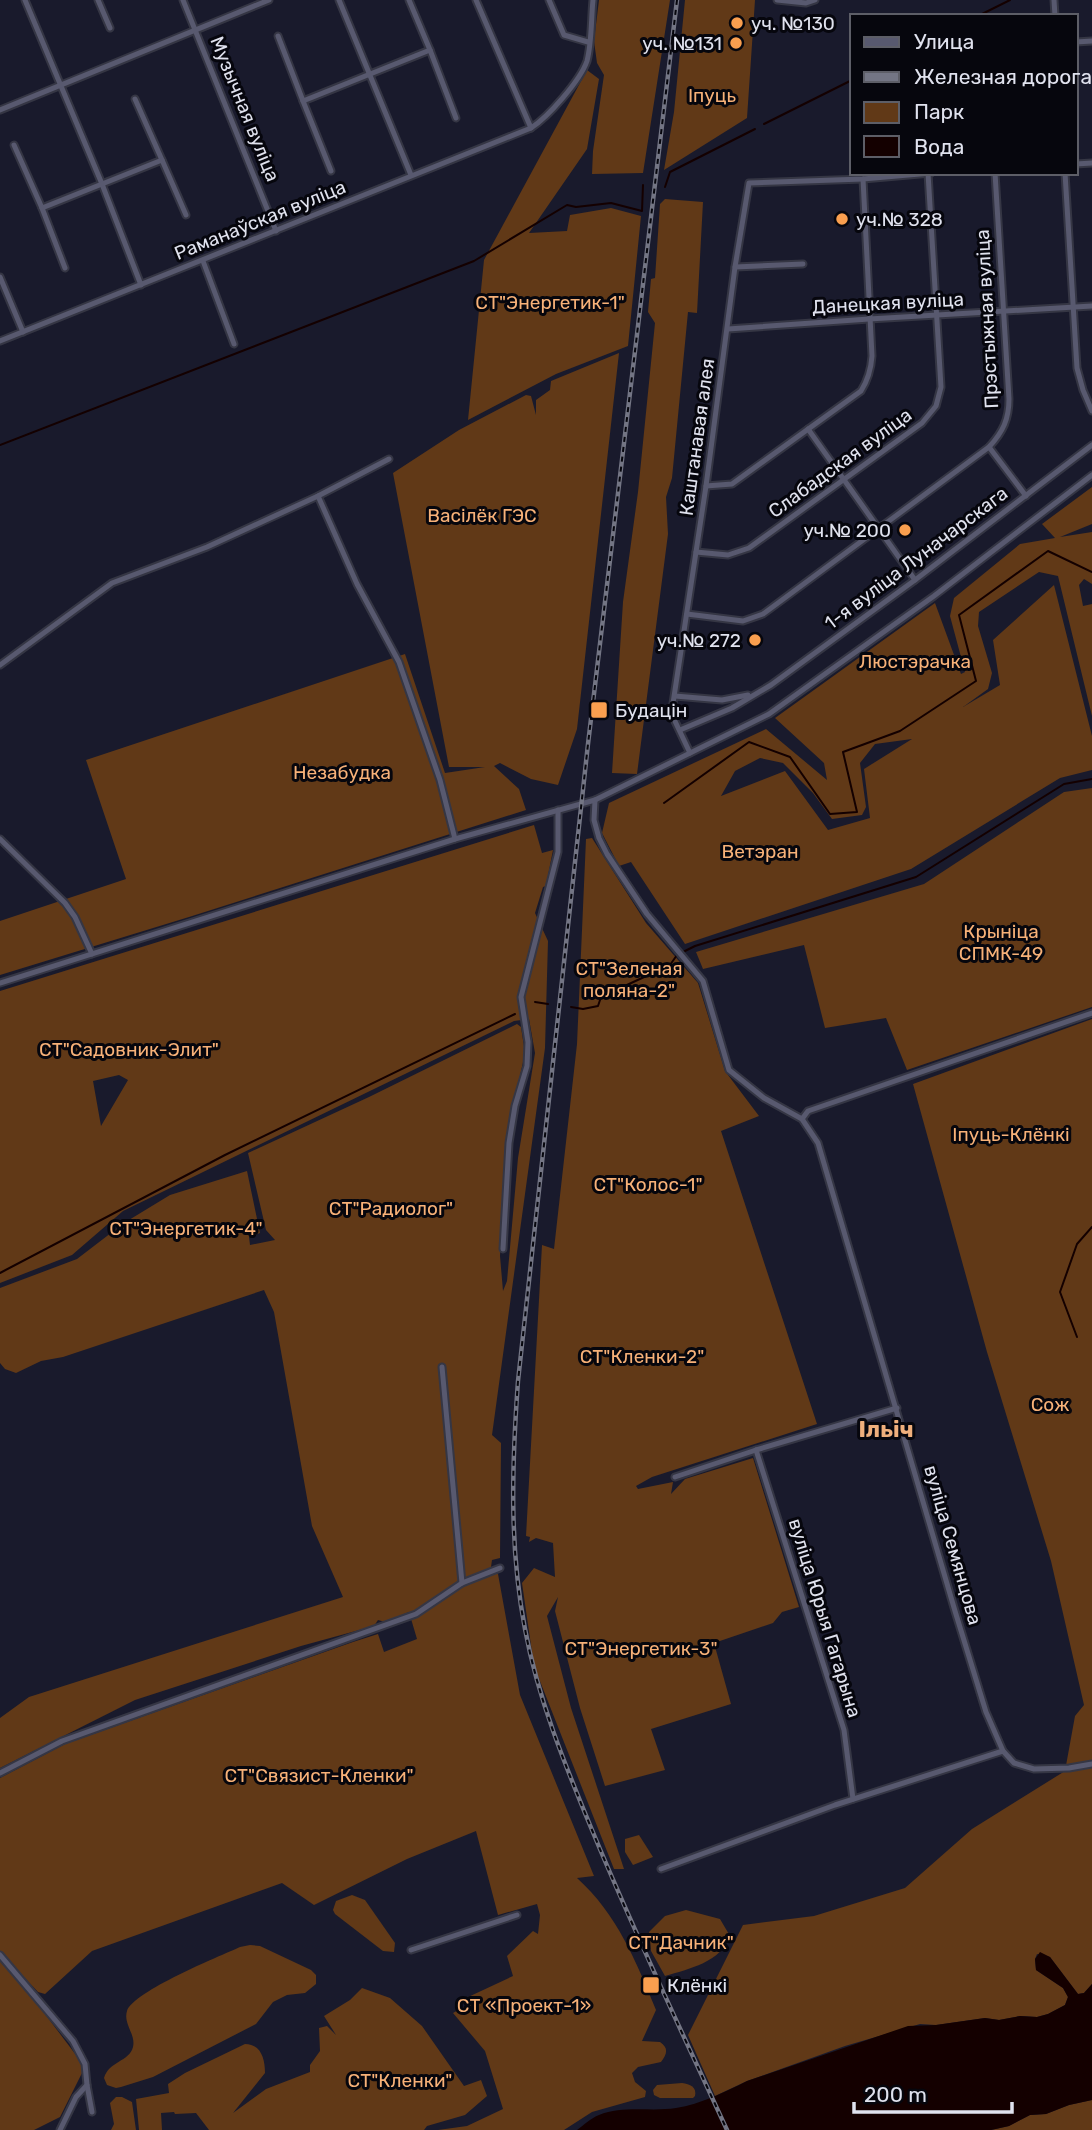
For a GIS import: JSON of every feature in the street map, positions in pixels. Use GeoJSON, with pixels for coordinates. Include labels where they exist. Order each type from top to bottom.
{"type":"FeatureCollection","features":[{"type":"Feature","properties":{"kind":"street"},"geometry":{"type":"LineString","coordinates":[[25,0],[141,285]]}},
{"type":"Feature","properties":{"kind":"street"},"geometry":{"type":"LineString","coordinates":[[98,0],[110,28]]}},
{"type":"Feature","properties":{"kind":"street","name":"Музычная вуліца"},"geometry":{"type":"LineString","coordinates":[[183,0],[276,230]]}},
{"type":"Feature","properties":{"kind":"street"},"geometry":{"type":"LineString","coordinates":[[0,110],[269,0]]}},
{"type":"Feature","properties":{"kind":"street"},"geometry":{"type":"LineString","coordinates":[[339,0],[411,175]]}},
{"type":"Feature","properties":{"kind":"street"},"geometry":{"type":"LineString","coordinates":[[409,0],[456,118]]}},
{"type":"Feature","properties":{"kind":"street"},"geometry":{"type":"LineString","coordinates":[[477,0],[531,128],[563,97],[586,62],[593,0]]}},
{"type":"Feature","properties":{"kind":"street"},"geometry":{"type":"LineString","coordinates":[[548,0],[564,35],[589,42]]}},
{"type":"Feature","properties":{"kind":"street"},"geometry":{"type":"LineString","coordinates":[[777,0],[806,4],[815,0]]}},
{"type":"Feature","properties":{"kind":"street"},"geometry":{"type":"LineString","coordinates":[[278,36],[331,171]]}},
{"type":"Feature","properties":{"kind":"street"},"geometry":{"type":"LineString","coordinates":[[303,101],[430,50]]}},
{"type":"Feature","properties":{"kind":"street"},"geometry":{"type":"LineString","coordinates":[[135,99],[186,215]]}},
{"type":"Feature","properties":{"kind":"street","name":"Раманаўская вуліца"},"geometry":{"type":"LineString","coordinates":[[0,341],[531,128]]}},
{"type":"Feature","properties":{"kind":"street"},"geometry":{"type":"LineString","coordinates":[[14,145],[65,268]]}},
{"type":"Feature","properties":{"kind":"street"},"geometry":{"type":"LineString","coordinates":[[42,208],[162,160]]}},
{"type":"Feature","properties":{"kind":"street"},"geometry":{"type":"LineString","coordinates":[[706,486],[732,484],[861,391],[870,375],[872,356],[863,179],[907,175]]}},
{"type":"Feature","properties":{"kind":"street","name":"Слабадская вуліца"},"geometry":{"type":"LineString","coordinates":[[696,552],[729,555],[749,548],[922,423],[936,406],[941,387],[929,175]]}},
{"type":"Feature","properties":{"kind":"street","name":"Прэстыжная вуліца"},"geometry":{"type":"LineString","coordinates":[[687,614],[743,621],[763,614],[989,447],[1004,428],[1009,412],[995,175]]}},
{"type":"Feature","properties":{"kind":"street"},"geometry":{"type":"LineString","coordinates":[[1065,175],[1077,368],[1092,411]]}},
{"type":"Feature","properties":{"kind":"street","name":"Каштанавая алея"},"geometry":{"type":"LineString","coordinates":[[690,753],[672,714],[749,183],[863,179]]}},
{"type":"Feature","properties":{"kind":"street"},"geometry":{"type":"LineString","coordinates":[[203,261],[234,344]]}},
{"type":"Feature","properties":{"kind":"street"},"geometry":{"type":"LineString","coordinates":[[735,267],[803,264]]}},
{"type":"Feature","properties":{"kind":"street"},"geometry":{"type":"LineString","coordinates":[[0,277],[23,332]]}},
{"type":"Feature","properties":{"kind":"street","name":"Данецкая вуліца"},"geometry":{"type":"LineString","coordinates":[[728,329],[1092,306]]}},
{"type":"Feature","properties":{"kind":"street"},"geometry":{"type":"LineString","coordinates":[[808,429],[915,580]]}},
{"type":"Feature","properties":{"kind":"street","name":"1-я вуліца Луначарскага"},"geometry":{"type":"LineString","coordinates":[[680,730],[732,708],[757,693],[915,580],[1092,445]]}},
{"type":"Feature","properties":{"kind":"street"},"geometry":{"type":"LineString","coordinates":[[989,447],[1026,496]]}},
{"type":"Feature","properties":{"kind":"street"},"geometry":{"type":"LineString","coordinates":[[0,665],[112,583],[207,547],[318,496],[389,459]]}},
{"type":"Feature","properties":{"kind":"street"},"geometry":{"type":"LineString","coordinates":[[0,983],[455,839],[596,800],[769,714],[934,596],[1092,475]]}},
{"type":"Feature","properties":{"kind":"street"},"geometry":{"type":"LineString","coordinates":[[318,496],[356,584],[399,662],[440,780],[455,839]]}},
{"type":"Feature","properties":{"kind":"street"},"geometry":{"type":"LineString","coordinates":[[675,696],[722,700],[757,693]]}},
{"type":"Feature","properties":{"kind":"street"},"geometry":{"type":"LineString","coordinates":[[596,800],[594,820],[607,854],[647,915],[703,981],[729,1070],[764,1098],[802,1119],[808,1111],[1092,1013]]}},
{"type":"Feature","properties":{"kind":"street"},"geometry":{"type":"LineString","coordinates":[[503,1249],[509,1143],[515,1106],[527,1066],[528,1042],[521,997],[558,852],[558,810]]}},
{"type":"Feature","properties":{"kind":"street"},"geometry":{"type":"LineString","coordinates":[[0,839],[65,903],[75,917],[92,954]]}},
{"type":"Feature","properties":{"kind":"street","name":"вуліца Семянцова"},"geometry":{"type":"LineString","coordinates":[[802,1119],[818,1143],[986,1712],[1003,1751]]}},
{"type":"Feature","properties":{"kind":"street"},"geometry":{"type":"LineString","coordinates":[[442,1367],[462,1583]]}},
{"type":"Feature","properties":{"kind":"street"},"geometry":{"type":"LineString","coordinates":[[675,1477],[897,1408]]}},
{"type":"Feature","properties":{"kind":"street","name":"вуліца Юрыя Гагарына"},"geometry":{"type":"LineString","coordinates":[[756,1450],[844,1730],[853,1799]]}},
{"type":"Feature","properties":{"kind":"street"},"geometry":{"type":"LineString","coordinates":[[0,1773],[62,1741],[416,1614],[462,1583],[499,1568]]}},
{"type":"Feature","properties":{"kind":"street"},"geometry":{"type":"LineString","coordinates":[[661,1869],[853,1799],[1003,1751],[1014,1763],[1034,1769],[1092,1764]]}},
{"type":"Feature","properties":{"kind":"street"},"geometry":{"type":"LineString","coordinates":[[411,1950],[517,1915]]}},
{"type":"Feature","properties":{"kind":"street"},"geometry":{"type":"LineString","coordinates":[[0,1955],[41,2001],[73,2042],[86,2064],[92,2112]]}},
{"type":"Feature","properties":{"kind":"street"},"geometry":{"type":"LineString","coordinates":[[60,2130],[76,2097],[87,2085]]}},
{"type":"Feature","properties":{"kind":"green space","name":"Іпуць"},"geometry":{"type":"Polygon","coordinates":[[[599,0],[670,0],[643,173],[592,174],[604,75],[597,63],[594,41],[599,0]]]}},
{"type":"Feature","properties":{"kind":"green space","name":"Іпуць"},"geometry":{"type":"Polygon","coordinates":[[[685,0],[755,0],[747,118],[664,170],[674,112],[685,0]]]}},
{"type":"Feature","properties":{"kind":"green space","name":"СТ\"Энергетик-1\""},"geometry":{"type":"Polygon","coordinates":[[[587,70],[599,79],[587,149],[529,233],[567,231],[570,215],[611,208],[641,216],[628,346],[556,374],[468,420],[484,260],[587,70]]]}},
{"type":"Feature","properties":{"kind":"green space"},"geometry":{"type":"Polygon","coordinates":[[[665,199],[703,202],[697,313],[688,312],[672,478],[666,497],[668,534],[637,774],[612,773],[623,602],[638,492],[655,323],[648,312],[651,279],[655,278],[660,204],[665,199]]]}},
{"type":"Feature","properties":{"kind":"green space"},"geometry":{"type":"Polygon","coordinates":[[[619,353],[577,729],[558,785],[531,779],[500,763],[494,766],[519,789],[526,810],[0,975],[0,921],[126,879],[86,760],[405,654],[445,773],[485,767],[449,767],[393,473],[459,430],[526,395],[531,396],[536,415],[536,400],[550,390],[551,381],[619,353]]]}},
{"type":"Feature","properties":{"kind":"green space","name":"Ветэран"},"geometry":{"type":"Polygon","coordinates":[[[1092,487],[1092,524],[1060,537],[1092,532],[1092,584],[1084,579],[1079,585],[1083,606],[1092,604],[1092,716],[1058,576],[1039,572],[979,612],[978,626],[992,673],[988,689],[963,707],[1000,685],[993,640],[1054,585],[1092,736],[1092,770],[1060,778],[911,869],[685,944],[631,862],[619,866],[602,833],[609,803],[766,729],[827,780],[824,763],[775,718],[935,603],[961,674],[965,672],[950,616],[954,598],[1020,544],[1055,538],[1042,524],[1092,487]],[[912,739],[875,744],[860,763],[866,807],[862,815],[832,819],[813,793],[783,763],[760,758],[735,771],[721,796],[785,771],[828,830],[870,818],[864,769],[912,739]]]}},
{"type":"Feature","properties":{"kind":"green space","name":"Крыніца СПМК-49"},"geometry":{"type":"Polygon","coordinates":[[[1092,788],[1092,1007],[907,1070],[886,1018],[825,1028],[804,945],[703,969],[696,952],[924,884],[1064,792],[1092,788]]]}},
{"type":"Feature","properties":{"kind":"green space"},"geometry":{"type":"Polygon","coordinates":[[[534,825],[542,853],[553,850],[546,886],[543,887],[535,913],[548,941],[545,1048],[492,1435],[501,1443],[500,1558],[492,1560],[490,1574],[498,1574],[520,1695],[594,1876],[577,1878],[603,1907],[624,1939],[656,2010],[642,2041],[660,2042],[666,2049],[666,2054],[661,2062],[638,2067],[632,2073],[635,2082],[646,2091],[645,2097],[592,2112],[564,2130],[438,2130],[467,2126],[503,2109],[485,2051],[453,2013],[469,2004],[466,1998],[513,1976],[507,1956],[533,1931],[538,1934],[540,1915],[537,1904],[498,1915],[476,1831],[407,1859],[314,1905],[282,1883],[92,1951],[45,1994],[38,1992],[0,1952],[0,1778],[65,1744],[353,1642],[378,1634],[384,1652],[417,1639],[409,1612],[385,1622],[378,1620],[374,1626],[301,1646],[135,1700],[0,1768],[0,1718],[29,1697],[343,1597],[312,1526],[274,1312],[264,1290],[63,1357],[41,1361],[16,1373],[5,1369],[0,1363],[0,1288],[77,1259],[124,1223],[170,1195],[247,1171],[260,1233],[249,1237],[250,1245],[275,1240],[266,1230],[248,1153],[517,1024],[521,1027],[525,1053],[506,1140],[500,1256],[503,1291],[507,1281],[518,1158],[535,1053],[529,1019],[514,1021],[123,1211],[72,1255],[0,1283],[0,991],[534,825]],[[119,1075],[93,1081],[101,1126],[128,1080],[119,1075]]]}},
{"type":"Feature","properties":{"kind":"green space"},"geometry":{"type":"Polygon","coordinates":[[[592,838],[646,923],[698,983],[725,1071],[759,1116],[721,1131],[817,1424],[652,1477],[636,1486],[638,1489],[673,1482],[671,1494],[685,1479],[753,1458],[799,1607],[782,1612],[773,1623],[714,1643],[731,1704],[651,1729],[665,1770],[605,1786],[580,1708],[555,1611],[558,1597],[547,1616],[571,1708],[624,1869],[614,1869],[534,1666],[522,1583],[534,1568],[555,1577],[553,1543],[536,1538],[529,1542],[530,1537],[526,1536],[542,1245],[554,1249],[577,1044],[586,839],[592,838]]]}},
{"type":"Feature","properties":{"kind":"green space"},"geometry":{"type":"Polygon","coordinates":[[[1092,1019],[1092,1984],[1084,1993],[1078,1994],[1050,1957],[1037,1954],[1036,1970],[1063,1988],[1068,1997],[1065,2005],[1048,2014],[999,2020],[985,2018],[936,2025],[920,2024],[845,2046],[747,2081],[715,2096],[688,2035],[743,1925],[814,1916],[905,1888],[972,1829],[1065,1771],[1075,1716],[1084,1705],[1051,1561],[987,1352],[913,1084],[1092,1019]]]}},
{"type":"Feature","properties":{"kind":"green space"},"geometry":{"type":"Polygon","coordinates":[[[639,1835],[653,1857],[633,1865],[625,1852],[625,1839],[639,1835]]]}},
{"type":"Feature","properties":{"kind":"green space"},"geometry":{"type":"Polygon","coordinates":[[[352,1895],[365,1900],[395,1943],[394,1952],[383,1951],[335,1914],[333,1910],[336,1901],[352,1895]]]}},
{"type":"Feature","properties":{"kind":"green space","name":"СТ\"Дачник\""},"geometry":{"type":"Polygon","coordinates":[[[686,1910],[720,1919],[730,1936],[726,1945],[712,1958],[665,1976],[651,1951],[649,1932],[665,1916],[686,1910]]]}},
{"type":"Feature","properties":{"kind":"green space"},"geometry":{"type":"Polygon","coordinates":[[[250,1945],[260,1946],[311,1970],[316,1975],[316,1984],[305,1993],[287,1995],[273,2002],[256,2024],[153,2077],[116,2088],[107,2085],[104,2078],[107,2072],[127,2056],[133,2047],[126,2016],[133,2003],[178,1975],[250,1945]]]}},
{"type":"Feature","properties":{"kind":"green space"},"geometry":{"type":"Polygon","coordinates":[[[0,1961],[39,2006],[82,2063],[82,2073],[60,2117],[34,2130],[0,2130],[0,1961]]]}},
{"type":"Feature","properties":{"kind":"green space","name":"СТ\"Кленки\""},"geometry":{"type":"Polygon","coordinates":[[[362,1988],[390,1998],[422,2026],[464,2086],[481,2080],[487,2096],[465,2115],[427,2126],[424,2130],[209,2130],[196,2113],[174,2112],[161,2113],[162,2130],[139,2130],[136,2099],[169,2093],[168,2084],[185,2073],[245,2044],[255,2047],[261,2053],[265,2073],[233,2113],[266,2089],[310,2072],[310,2065],[320,2051],[319,2028],[327,2026],[336,2035],[324,2016],[350,2000],[362,1988]]]}},
{"type":"Feature","properties":{"kind":"green space"},"geometry":{"type":"Polygon","coordinates":[[[682,2083],[694,2088],[693,2098],[660,2098],[654,2095],[653,2090],[657,2085],[682,2083]]]}},
{"type":"Feature","properties":{"kind":"green space"},"geometry":{"type":"Polygon","coordinates":[[[116,2097],[132,2102],[136,2130],[111,2130],[114,2124],[110,2103],[116,2097]]]}},
{"type":"Feature","properties":{"kind":"green space"},"geometry":{"type":"Polygon","coordinates":[[[1092,2100],[1092,2130],[991,2130],[1009,2126],[1030,2115],[1046,2114],[1092,2100]]]}},
{"type":"Feature","properties":{"kind":"water"},"geometry":{"type":"Polygon","coordinates":[[[1040,1952],[1050,1957],[1078,1994],[1084,1993],[1092,1984],[1092,2100],[1046,2114],[1030,2115],[1009,2126],[991,2130],[577,2130],[593,2118],[608,2112],[666,2109],[695,2104],[747,2081],[908,2026],[1048,2014],[1065,2005],[1068,1997],[1063,1988],[1036,1970],[1035,1959],[1040,1952]]]}},
{"type":"Feature","properties":{"kind":"waterway"},"geometry":{"type":"LineString","coordinates":[[982,14],[1010,0]]}},
{"type":"Feature","properties":{"kind":"waterway"},"geometry":{"type":"LineString","coordinates":[[764,124],[850,81]]}},
{"type":"Feature","properties":{"kind":"waterway"},"geometry":{"type":"LineString","coordinates":[[665,187],[670,172],[755,129]]}},
{"type":"Feature","properties":{"kind":"waterway"},"geometry":{"type":"LineString","coordinates":[[0,445],[474,261],[567,205],[576,207],[611,203],[642,211],[643,185]]}},
{"type":"Feature","properties":{"kind":"waterway"},"geometry":{"type":"LineString","coordinates":[[664,803],[749,742],[790,757],[830,814],[857,812],[843,752],[900,731],[976,681],[959,615],[1048,551],[1092,572]]}},
{"type":"Feature","properties":{"kind":"waterway"},"geometry":{"type":"LineString","coordinates":[[571,1007],[583,1009],[598,1006],[601,997],[670,965],[677,955],[695,946],[916,877],[1064,784],[1092,779]]}},
{"type":"Feature","properties":{"kind":"waterway"},"geometry":{"type":"LineString","coordinates":[[535,1002],[548,1004]]}},
{"type":"Feature","properties":{"kind":"waterway"},"geometry":{"type":"LineString","coordinates":[[0,1273],[225,1155],[515,1014]]}},
{"type":"Feature","properties":{"kind":"waterway"},"geometry":{"type":"LineString","coordinates":[[1077,1337],[1060,1292],[1077,1244],[1092,1227]]}},
{"type":"Feature","properties":{"kind":"railway"},"geometry":{"type":"LineString","coordinates":[[677,0],[588,744],[518,1381],[513,1505],[516,1567],[525,1629],[537,1681],[553,1731],[624,1906],[727,2130]]}},
{"type":"Feature","properties":{"kind":"place","name":"уч. №130"},"geometry":{"type":"Point","coordinates":[737,23]}},
{"type":"Feature","properties":{"kind":"place","name":"уч. №131"},"geometry":{"type":"Point","coordinates":[736,43]}},
{"type":"Feature","properties":{"kind":"place","name":"уч.№ 328"},"geometry":{"type":"Point","coordinates":[842,219]}},
{"type":"Feature","properties":{"kind":"place","name":"уч.№ 200"},"geometry":{"type":"Point","coordinates":[905,530]}},
{"type":"Feature","properties":{"kind":"place","name":"уч.№ 272"},"geometry":{"type":"Point","coordinates":[755,640]}},
{"type":"Feature","properties":{"kind":"place","name":"Будацін"},"geometry":{"type":"Point","coordinates":[599,710]}},
{"type":"Feature","properties":{"kind":"place","name":"Клёнкі"},"geometry":{"type":"Point","coordinates":[651,1985]}},
{"type":"Feature","properties":{"kind":"district","name":"Ільіч"},"geometry":{"type":"Point","coordinates":[886,1429]}},
{"type":"Feature","properties":{"kind":"park label","name":"Васілёк ГЭС"},"geometry":{"type":"Point","coordinates":[482,515]}},
{"type":"Feature","properties":{"kind":"park label","name":"Люстэрачка"},"geometry":{"type":"Point","coordinates":[915,661]}},
{"type":"Feature","properties":{"kind":"park label","name":"Незабудка"},"geometry":{"type":"Point","coordinates":[342,772]}},
{"type":"Feature","properties":{"kind":"park label","name":"СТ\"Зеленая поляна-2\""},"geometry":{"type":"Point","coordinates":[629,979]}},
{"type":"Feature","properties":{"kind":"park label","name":"СТ\"Садовник-Элит\""},"geometry":{"type":"Point","coordinates":[129,1049]}},
{"type":"Feature","properties":{"kind":"park label","name":"Іпуць-Клёнкі"},"geometry":{"type":"Point","coordinates":[1011,1134]}},
{"type":"Feature","properties":{"kind":"park label","name":"СТ\"Колос-1\""},"geometry":{"type":"Point","coordinates":[648,1184]}},
{"type":"Feature","properties":{"kind":"park label","name":"СТ\"Радиолог\""},"geometry":{"type":"Point","coordinates":[391,1208]}},
{"type":"Feature","properties":{"kind":"park label","name":"СТ\"Энергетик-4\""},"geometry":{"type":"Point","coordinates":[186,1228]}},
{"type":"Feature","properties":{"kind":"park label","name":"СТ\"Кленки-2\""},"geometry":{"type":"Point","coordinates":[642,1356]}},
{"type":"Feature","properties":{"kind":"park label","name":"Сож"},"geometry":{"type":"Point","coordinates":[1050,1404]}},
{"type":"Feature","properties":{"kind":"park label","name":"СТ\"Энергетик-3\""},"geometry":{"type":"Point","coordinates":[641,1648]}},
{"type":"Feature","properties":{"kind":"park label","name":"СТ\"Связист-Кленки\""},"geometry":{"type":"Point","coordinates":[319,1775]}},
{"type":"Feature","properties":{"kind":"park label","name":"СТ «Проект-1»"},"geometry":{"type":"Point","coordinates":[524,2005]}}]}
